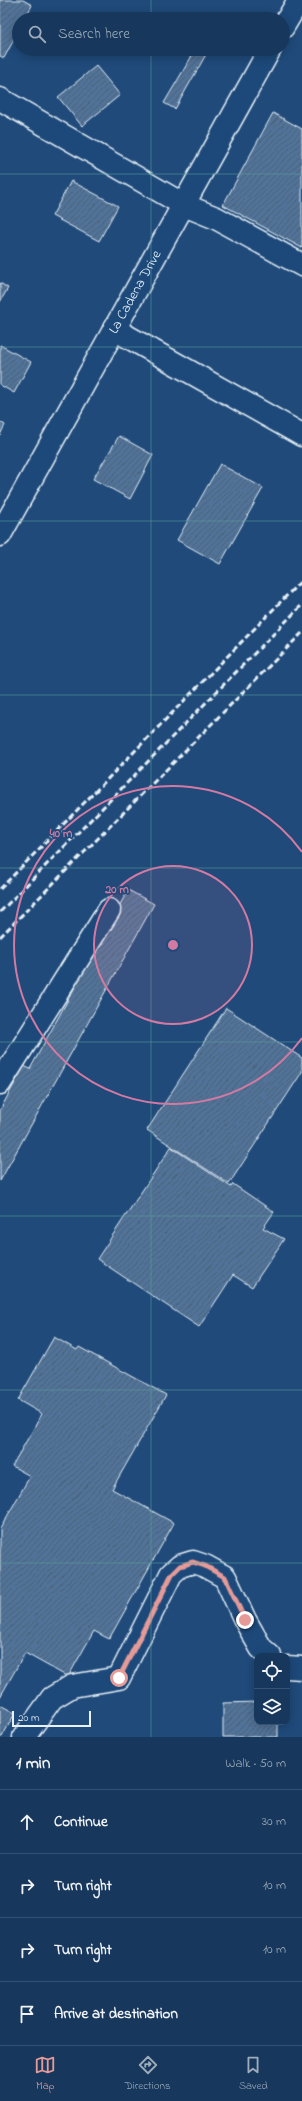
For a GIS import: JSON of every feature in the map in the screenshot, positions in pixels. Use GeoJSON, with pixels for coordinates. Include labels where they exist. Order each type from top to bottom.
{"type":"FeatureCollection","features":[{"type":"Feature","properties":{"kind":"street"},"geometry":{"type":"LineString","coordinates":[[290,15],[299,0]]}},
{"type":"Feature","properties":{"kind":"street","name":"La Cadena Drive"},"geometry":{"type":"LineString","coordinates":[[0,535],[266,56]]}},
{"type":"Feature","properties":{"kind":"street"},"geometry":{"type":"LineString","coordinates":[[0,99],[184,204],[216,218],[302,265]]}},
{"type":"Feature","properties":{"kind":"street"},"geometry":{"type":"LineString","coordinates":[[114,329],[302,435]]}},
{"type":"Feature","properties":{"kind":"street"},"geometry":{"type":"LineString","coordinates":[[0,1083],[109,910]]}},
{"type":"Feature","properties":{"kind":"street"},"geometry":{"type":"LineString","coordinates":[[24,1737],[52,1698],[72,1686],[119,1678],[172,1574],[180,1566],[193,1562],[205,1566],[225,1577],[245,1620],[261,1648],[267,1653]]}},
{"type":"Feature","properties":{"kind":"street"},"geometry":{"type":"LineString","coordinates":[[290,1667],[302,1668]]}},
{"type":"Feature","properties":{"kind":"building"},"geometry":{"type":"Polygon","coordinates":[[[0,0],[23,0],[32,5],[28,12],[12,12],[12,43],[4,58],[0,56],[0,0]]]}},
{"type":"Feature","properties":{"kind":"building"},"geometry":{"type":"Polygon","coordinates":[[[192,56],[205,56],[175,109],[164,103],[192,56]]]}},
{"type":"Feature","properties":{"kind":"building"},"geometry":{"type":"Polygon","coordinates":[[[96,66],[120,95],[82,126],[58,97],[96,66]]]}},
{"type":"Feature","properties":{"kind":"building"},"geometry":{"type":"Polygon","coordinates":[[[273,113],[302,129],[302,248],[223,205],[273,113]]]}},
{"type":"Feature","properties":{"kind":"building"},"geometry":{"type":"Polygon","coordinates":[[[71,181],[118,206],[99,241],[52,216],[71,181]]]}},
{"type":"Feature","properties":{"kind":"building"},"geometry":{"type":"Polygon","coordinates":[[[0,283],[8,288],[0,302],[0,283]]]}},
{"type":"Feature","properties":{"kind":"building"},"geometry":{"type":"Polygon","coordinates":[[[0,345],[31,362],[14,393],[0,385],[0,345]]]}},
{"type":"Feature","properties":{"kind":"building"},"geometry":{"type":"Polygon","coordinates":[[[0,422],[5,425],[0,435],[0,422]]]}},
{"type":"Feature","properties":{"kind":"building"},"geometry":{"type":"Polygon","coordinates":[[[119,436],[153,455],[130,499],[93,479],[119,436]]]}},
{"type":"Feature","properties":{"kind":"building"},"geometry":{"type":"Polygon","coordinates":[[[220,464],[263,488],[220,564],[177,540],[220,464]]]}},
{"type":"Feature","properties":{"kind":"building"},"geometry":{"type":"Polygon","coordinates":[[[128,890],[154,904],[0,1181],[0,1110],[24,1066],[30,1069],[128,890]]]}},
{"type":"Feature","properties":{"kind":"building"},"geometry":{"type":"Polygon","coordinates":[[[226,1008],[302,1058],[302,1072],[229,1184],[147,1130],[226,1008]]]}},
{"type":"Feature","properties":{"kind":"building"},"geometry":{"type":"Polygon","coordinates":[[[171,1147],[231,1187],[233,1184],[274,1212],[263,1228],[284,1239],[252,1287],[233,1275],[199,1327],[97,1259],[171,1147]]]}},
{"type":"Feature","properties":{"kind":"building"},"geometry":{"type":"Polygon","coordinates":[[[54,1337],[77,1350],[79,1347],[166,1395],[112,1489],[174,1523],[109,1639],[94,1631],[68,1677],[25,1653],[0,1697],[0,1529],[30,1476],[12,1466],[42,1414],[18,1400],[54,1337]]]}},
{"type":"Feature","properties":{"kind":"building"},"geometry":{"type":"Polygon","coordinates":[[[254,1702],[254,1725],[278,1725],[278,1737],[223,1737],[223,1703],[254,1702]]]}},
{"type":"Feature","properties":{"kind":"building"},"geometry":{"type":"Polygon","coordinates":[[[0,1705],[15,1713],[2,1737],[0,1737],[0,1705]]]}},
{"type":"Feature","properties":{"kind":"railway"},"geometry":{"type":"LineString","coordinates":[[0,889],[302,580]]}},
{"type":"Feature","properties":{"kind":"railway"},"geometry":{"type":"LineString","coordinates":[[0,912],[302,605]]}},
{"type":"Feature","properties":{"kind":"railway"},"geometry":{"type":"LineString","coordinates":[[0,937],[302,633]]}},
{"type":"Feature","properties":{"kind":"route"},"geometry":{"type":"LineString","coordinates":[[119,1678],[172,1574],[180,1566],[193,1562],[205,1566],[225,1577],[245,1620]]}}]}
